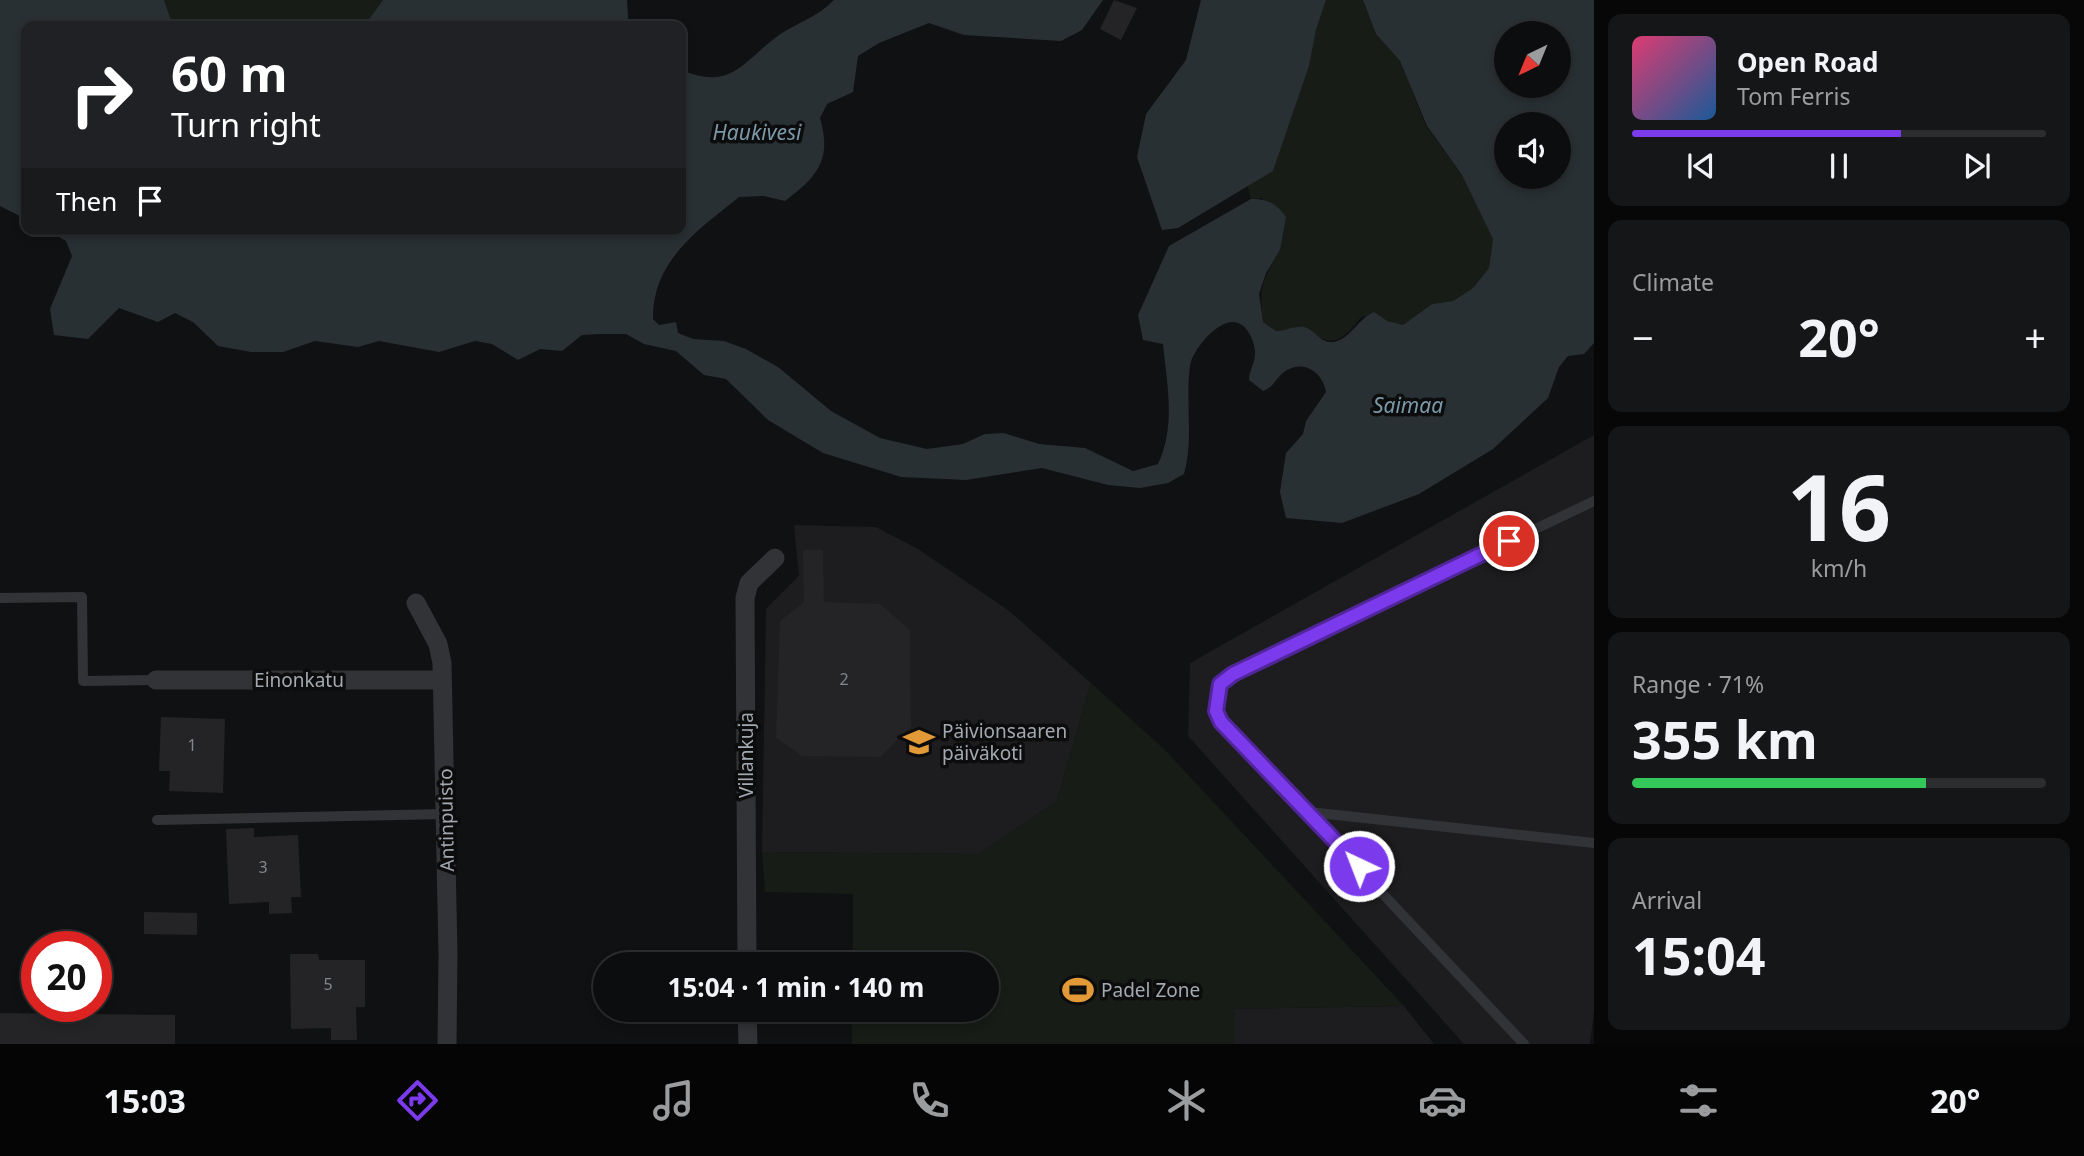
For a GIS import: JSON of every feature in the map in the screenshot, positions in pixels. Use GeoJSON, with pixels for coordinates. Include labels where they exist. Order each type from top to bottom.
{"type":"FeatureCollection","features":[{"type":"Feature","properties":{"kind":"street","name":"Villankuja"},"geometry":{"type":"LineString","coordinates":[[747,952],[745,598],[749,583],[775,558]]}},
{"type":"Feature","properties":{"kind":"street","name":"Antinpuisto"},"geometry":{"type":"LineString","coordinates":[[416,603],[438,644],[442,680],[446,814],[447,1044]]}},
{"type":"Feature","properties":{"kind":"street","name":"Einonkatu"},"geometry":{"type":"LineString","coordinates":[[156,680],[442,680]]}},
{"type":"Feature","properties":{"kind":"street"},"geometry":{"type":"LineString","coordinates":[[747,1022],[748,1044]]}},
{"type":"Feature","properties":{"kind":"lane"},"geometry":{"type":"LineString","coordinates":[[1524,1044],[1309,812],[1221,722],[1216,711],[1218,691],[1225,679],[1594,501]]}},
{"type":"Feature","properties":{"kind":"lane"},"geometry":{"type":"LineString","coordinates":[[0,598],[82,597],[83,681],[156,680]]}},
{"type":"Feature","properties":{"kind":"lane"},"geometry":{"type":"LineString","coordinates":[[1309,812],[1594,843]]}},
{"type":"Feature","properties":{"kind":"lane"},"geometry":{"type":"LineString","coordinates":[[157,820],[446,814]]}},
{"type":"Feature","properties":{"kind":"shaded area"},"geometry":{"type":"Polygon","coordinates":[[[164,0],[383,0],[368,21],[171,21],[164,0]]]}},
{"type":"Feature","properties":{"kind":"shaded area"},"geometry":{"type":"Polygon","coordinates":[[[1326,0],[1363,0],[1376,34],[1400,61],[1426,126],[1462,175],[1493,238],[1489,268],[1473,288],[1453,301],[1432,304],[1403,325],[1362,316],[1344,335],[1332,341],[1317,336],[1309,329],[1276,331],[1263,322],[1263,284],[1280,250],[1262,198],[1251,199],[1247,184],[1273,171],[1309,66],[1316,30],[1326,0]]]}},
{"type":"Feature","properties":{"kind":"shaded area"},"geometry":{"type":"Polygon","coordinates":[[[1594,435],[1594,1011],[1590,1044],[1464,1044],[1188,736],[1190,663],[1594,435]]]}},
{"type":"Feature","properties":{"kind":"shaded area","name":"Päivionsaaren päiväkoti"},"geometry":{"type":"Polygon","coordinates":[[[794,525],[876,527],[918,549],[1008,610],[1091,683],[1057,801],[979,854],[762,852],[766,609],[799,576],[794,525]]]}},
{"type":"Feature","properties":{"kind":"shaded area"},"geometry":{"type":"Polygon","coordinates":[[[1091,683],[1164,749],[1404,1006],[1234,1009],[1234,1044],[852,1044],[852,1022],[999,1022],[999,952],[853,952],[853,894],[765,892],[762,852],[979,854],[1057,801],[1091,683]]]}},
{"type":"Feature","properties":{"kind":"shaded area"},"geometry":{"type":"Polygon","coordinates":[[[1404,1006],[1434,1044],[1234,1044],[1233,1009],[1404,1006]]]}},
{"type":"Feature","properties":{"kind":"water"},"geometry":{"type":"Polygon","coordinates":[[[0,0],[164,0],[171,21],[21,21],[21,216],[0,206],[0,0]]]}},
{"type":"Feature","properties":{"kind":"water"},"geometry":{"type":"Polygon","coordinates":[[[383,0],[627,0],[630,21],[368,21],[383,0]]]}},
{"type":"Feature","properties":{"kind":"water"},"geometry":{"type":"Polygon","coordinates":[[[834,0],[1103,0],[1082,30],[1061,41],[964,35],[929,23],[879,43],[858,56],[853,92],[827,104],[820,118],[823,156],[814,175],[785,201],[764,196],[739,197],[680,249],[660,280],[653,319],[659,325],[676,322],[678,333],[693,339],[724,341],[746,349],[778,367],[831,411],[880,438],[927,449],[963,444],[985,434],[1004,433],[1039,444],[1085,448],[1133,471],[1158,464],[1164,450],[1169,420],[1163,344],[1143,340],[1138,315],[1169,246],[1251,199],[1271,203],[1286,217],[1280,250],[1266,273],[1259,294],[1263,322],[1276,331],[1305,327],[1323,340],[1334,342],[1345,337],[1374,312],[1387,321],[1403,325],[1432,304],[1453,301],[1473,288],[1489,268],[1493,239],[1462,175],[1427,126],[1400,61],[1376,34],[1363,0],[1594,0],[1594,343],[1584,354],[1568,356],[1559,367],[1548,398],[1493,449],[1419,494],[1342,523],[1286,518],[1280,492],[1286,453],[1303,434],[1306,421],[1326,392],[1321,379],[1305,367],[1291,368],[1263,391],[1249,380],[1255,350],[1248,331],[1238,323],[1231,322],[1215,329],[1192,359],[1188,447],[1184,474],[1168,483],[1140,488],[1108,485],[1042,468],[966,480],[901,477],[823,453],[768,420],[726,379],[704,375],[676,351],[644,344],[626,334],[582,335],[562,351],[540,349],[518,360],[492,344],[475,341],[439,352],[379,341],[358,347],[315,341],[283,352],[251,352],[218,346],[193,322],[175,313],[158,322],[119,308],[88,339],[54,335],[50,309],[72,256],[66,241],[56,235],[686,235],[686,72],[699,76],[725,75],[736,70],[779,35],[815,15],[834,0]]]}},
{"type":"Feature","properties":{"kind":"water"},"geometry":{"type":"Polygon","coordinates":[[[1201,0],[1326,0],[1316,30],[1309,66],[1273,171],[1178,228],[1162,230],[1137,157],[1146,114],[1186,60],[1201,0]]]}},
{"type":"Feature","properties":{"kind":"building"},"geometry":{"type":"Polygon","coordinates":[[[1114,0],[1137,8],[1121,40],[1100,29],[1114,0]]]}},
{"type":"Feature","properties":{"kind":"building"},"geometry":{"type":"Polygon","coordinates":[[[803,550],[823,550],[824,602],[880,604],[910,630],[911,727],[880,757],[802,756],[776,738],[780,621],[804,602],[803,550]]]}},
{"type":"Feature","properties":{"kind":"building"},"geometry":{"type":"Polygon","coordinates":[[[161,717],[225,719],[223,793],[169,791],[170,771],[159,771],[161,717]]]}},
{"type":"Feature","properties":{"kind":"building"},"geometry":{"type":"Polygon","coordinates":[[[254,828],[254,837],[298,835],[301,897],[291,897],[292,913],[269,914],[269,902],[229,904],[226,829],[254,828]]]}},
{"type":"Feature","properties":{"kind":"building"},"geometry":{"type":"Polygon","coordinates":[[[144,912],[197,913],[197,935],[144,934],[144,912]]]}},
{"type":"Feature","properties":{"kind":"building"},"geometry":{"type":"Polygon","coordinates":[[[290,954],[318,954],[319,960],[365,960],[365,1007],[356,1007],[357,1040],[331,1040],[331,1028],[291,1029],[290,954]]]}},
{"type":"Feature","properties":{"kind":"building"},"geometry":{"type":"Polygon","coordinates":[[[0,1013],[21,1013],[21,1022],[112,1022],[112,1014],[175,1015],[175,1044],[0,1044],[0,1013]]]}},
{"type":"Feature","properties":{"kind":"place","name":"Päivionsaaren päiväkoti"},"geometry":{"type":"Point","coordinates":[919,742]}},
{"type":"Feature","properties":{"kind":"place","name":"Padel Zone"},"geometry":{"type":"Point","coordinates":[1078,990]}},
{"type":"Feature","properties":{"kind":"route"},"geometry":{"type":"LineString","coordinates":[[1359,866],[1221,722],[1216,711],[1220,684],[1233,674],[1509,541]]}},
{"type":"Feature","properties":{"kind":"water label","name":"Haukivesi"},"geometry":{"type":"Point","coordinates":[757,132]}},
{"type":"Feature","properties":{"kind":"water label","name":"Saimaa"},"geometry":{"type":"Point","coordinates":[1408,405]}}]}
